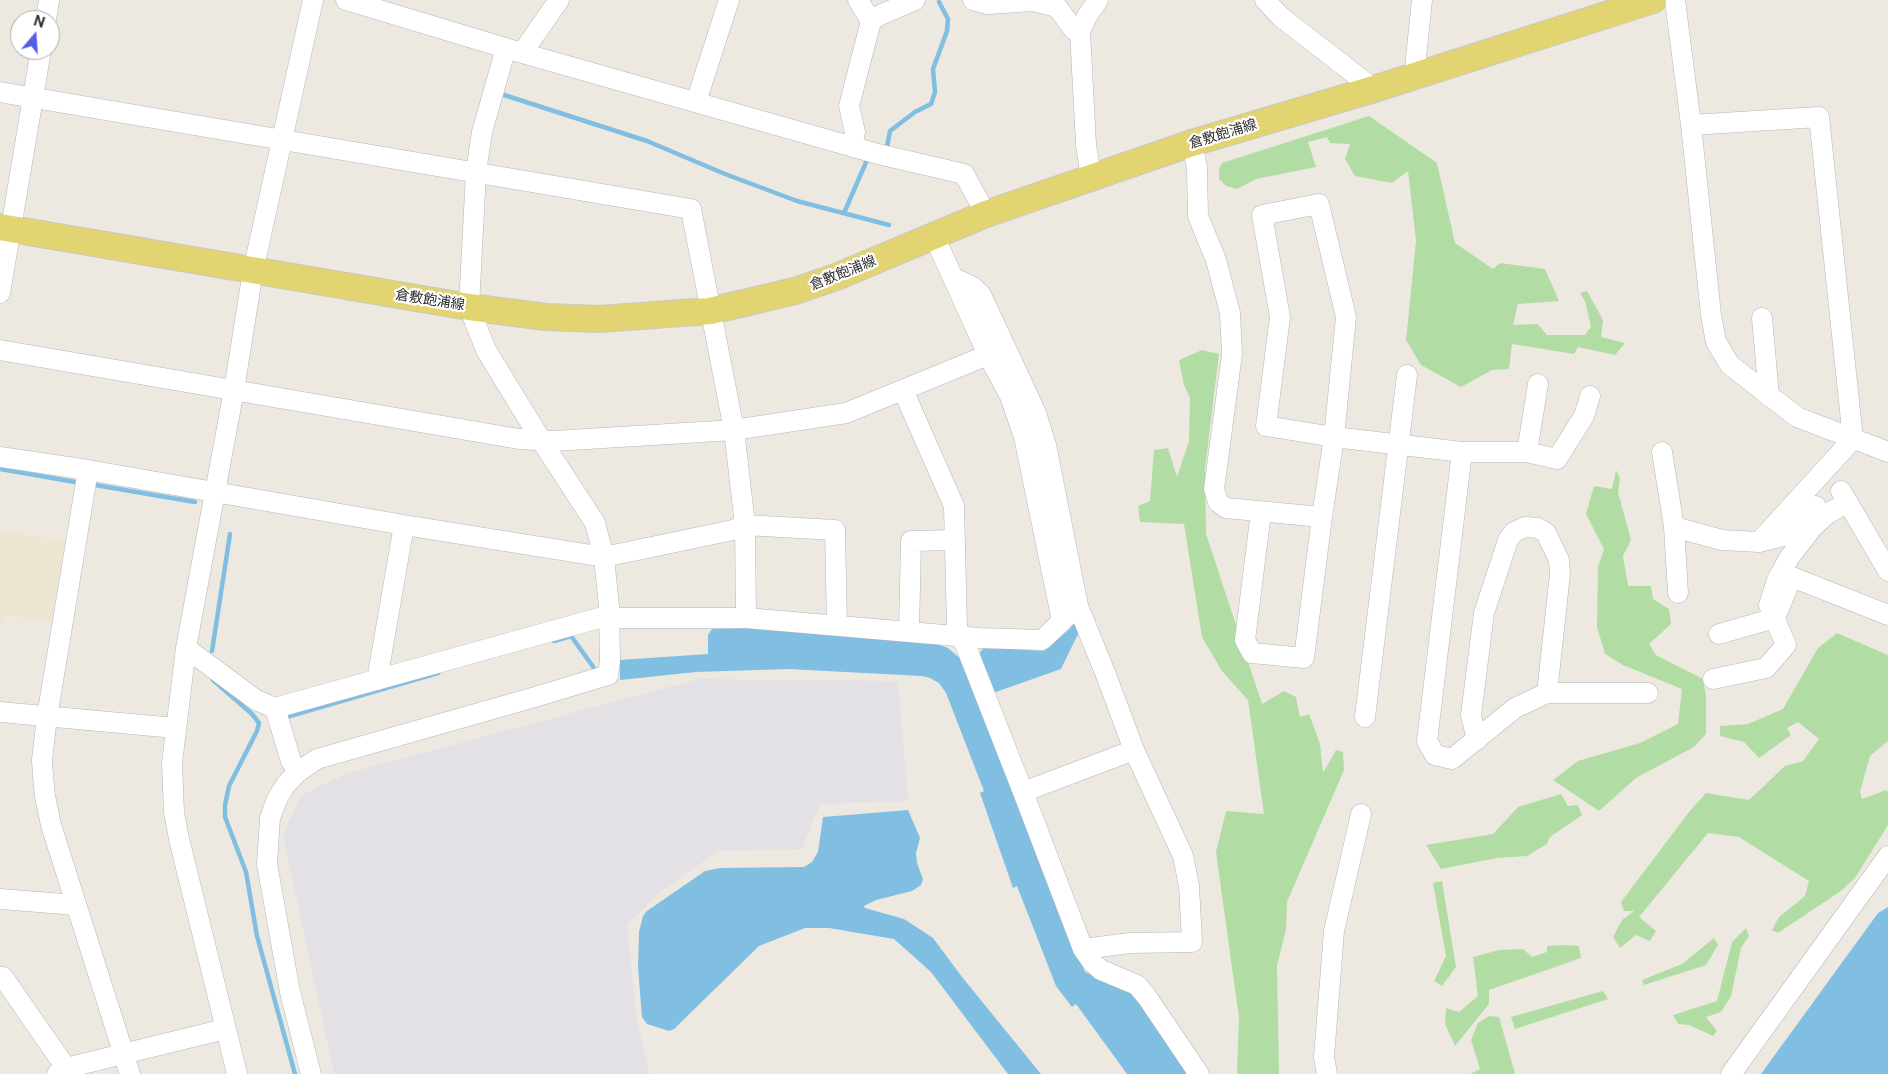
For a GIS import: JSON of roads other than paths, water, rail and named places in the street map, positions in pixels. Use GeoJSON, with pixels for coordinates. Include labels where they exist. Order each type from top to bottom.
{"type":"FeatureCollection","features":[{"type":"Feature","properties":{"kind":"main road","name":"倉敷飽浦線"},"geometry":{"type":"LineString","coordinates":[[6,228],[469,307],[546,317],[599,319],[710,312],[795,292],[836,277],[986,214],[1192,143],[1374,89],[1654,0]]}},
{"type":"Feature","properties":{"kind":"street"},"geometry":{"type":"LineString","coordinates":[[237,1074],[179,839],[174,812],[172,763],[186,648],[234,390],[253,271],[313,0]]}},
{"type":"Feature","properties":{"kind":"street"},"geometry":{"type":"LineString","coordinates":[[346,0],[852,147],[964,174],[986,214]]}},
{"type":"Feature","properties":{"kind":"street"},"geometry":{"type":"LineString","coordinates":[[311,1074],[290,992],[267,864],[270,818],[277,799],[287,783],[298,772],[317,759],[535,698],[609,668],[609,617],[604,557],[595,523],[486,350],[469,307],[476,172],[482,132],[514,50],[559,0]]}},
{"type":"Feature","properties":{"kind":"street"},"geometry":{"type":"LineString","coordinates":[[696,102],[729,0]]}},
{"type":"Feature","properties":{"kind":"street"},"geometry":{"type":"LineString","coordinates":[[852,147],[855,132],[849,106],[871,22],[858,0]]}},
{"type":"Feature","properties":{"kind":"street"},"geometry":{"type":"LineString","coordinates":[[871,22],[915,0]]}},
{"type":"Feature","properties":{"kind":"street"},"geometry":{"type":"LineString","coordinates":[[1091,178],[1086,144],[1080,32],[1087,16],[1098,0]]}},
{"type":"Feature","properties":{"kind":"street"},"geometry":{"type":"LineString","coordinates":[[1265,0],[1281,17],[1374,89]]}},
{"type":"Feature","properties":{"kind":"street"},"geometry":{"type":"LineString","coordinates":[[1414,76],[1422,0]]}},
{"type":"Feature","properties":{"kind":"street"},"geometry":{"type":"LineString","coordinates":[[1675,0],[1692,124],[1711,315],[1716,342],[1730,365],[1797,417],[1888,452]]}},
{"type":"Feature","properties":{"kind":"street"},"geometry":{"type":"LineString","coordinates":[[983,1],[1057,3],[1074,30],[1080,32]]}},
{"type":"Feature","properties":{"kind":"street"},"geometry":{"type":"LineString","coordinates":[[0,293],[6,228],[34,98],[40,60]]}},
{"type":"Feature","properties":{"kind":"street"},"geometry":{"type":"LineString","coordinates":[[0,92],[691,210],[734,430],[744,525],[746,618]]}},
{"type":"Feature","properties":{"kind":"street"},"geometry":{"type":"LineString","coordinates":[[1692,124],[1819,117],[1853,439],[1759,542]]}},
{"type":"Feature","properties":{"kind":"street"},"geometry":{"type":"LineString","coordinates":[[1192,143],[1197,168],[1198,216],[1216,260],[1230,313],[1232,354],[1214,489],[1215,496],[1218,502],[1226,508],[1322,517]]}},
{"type":"Feature","properties":{"kind":"street"},"geometry":{"type":"LineString","coordinates":[[1261,512],[1245,640],[1252,653],[1304,658],[1334,437],[1346,317],[1319,204],[1262,215],[1280,317],[1266,426],[1334,437],[1399,445],[1462,452],[1527,452],[1557,459],[1584,416],[1590,396]]}},
{"type":"Feature","properties":{"kind":"street"},"geometry":{"type":"LineString","coordinates":[[934,236],[988,355],[1010,396],[1024,437],[1070,614],[1106,675],[1134,750],[1183,856],[1189,886],[1192,942],[1130,943],[1083,950]]}},
{"type":"Feature","properties":{"kind":"street"},"geometry":{"type":"LineString","coordinates":[[954,278],[973,287],[981,295],[1036,413],[1046,445],[1070,614]]}},
{"type":"Feature","properties":{"kind":"street"},"geometry":{"type":"LineString","coordinates":[[1762,318],[1769,396]]}},
{"type":"Feature","properties":{"kind":"street"},"geometry":{"type":"LineString","coordinates":[[0,350],[519,439],[554,441],[734,430],[846,413],[988,355]]}},
{"type":"Feature","properties":{"kind":"street"},"geometry":{"type":"LineString","coordinates":[[1365,717],[1407,375]]}},
{"type":"Feature","properties":{"kind":"street"},"geometry":{"type":"LineString","coordinates":[[1527,452],[1538,384]]}},
{"type":"Feature","properties":{"kind":"street"},"geometry":{"type":"LineString","coordinates":[[903,390],[954,506],[957,628],[967,648],[1083,950],[1101,970],[1137,985],[1199,1074]]}},
{"type":"Feature","properties":{"kind":"street"},"geometry":{"type":"LineString","coordinates":[[1462,452],[1427,741],[1435,755],[1452,759],[1515,708],[1547,693],[1648,693]]}},
{"type":"Feature","properties":{"kind":"street"},"geometry":{"type":"LineString","coordinates":[[1662,452],[1674,527],[1678,593]]}},
{"type":"Feature","properties":{"kind":"street"},"geometry":{"type":"LineString","coordinates":[[0,457],[88,470],[404,525],[604,557],[733,530],[744,525],[835,530],[837,626]]}},
{"type":"Feature","properties":{"kind":"street"},"geometry":{"type":"LineString","coordinates":[[88,470],[47,717],[42,760],[45,796],[51,825],[130,1074]]}},
{"type":"Feature","properties":{"kind":"street"},"geometry":{"type":"LineString","coordinates":[[1674,527],[1722,540],[1759,542],[1787,535],[1820,502],[1842,490],[1888,571]]}},
{"type":"Feature","properties":{"kind":"street"},"geometry":{"type":"LineString","coordinates":[[1713,679],[1766,668],[1786,645],[1770,605],[1777,580],[1789,558],[1812,528],[1827,514],[1848,502]]}},
{"type":"Feature","properties":{"kind":"street"},"geometry":{"type":"LineString","coordinates":[[377,680],[404,525]]}},
{"type":"Feature","properties":{"kind":"street"},"geometry":{"type":"LineString","coordinates":[[1477,740],[1471,715],[1484,612],[1508,540],[1514,532],[1525,526],[1538,528],[1546,533],[1558,560],[1560,574],[1547,693]]}},
{"type":"Feature","properties":{"kind":"street"},"geometry":{"type":"LineString","coordinates":[[909,632],[911,541],[955,540]]}},
{"type":"Feature","properties":{"kind":"street"},"geometry":{"type":"LineString","coordinates":[[1775,618],[1792,577],[1888,615]]}},
{"type":"Feature","properties":{"kind":"street"},"geometry":{"type":"LineString","coordinates":[[277,716],[377,680],[600,618],[746,618],[960,636],[1042,640],[1070,614]]}},
{"type":"Feature","properties":{"kind":"street"},"geometry":{"type":"LineString","coordinates":[[1719,634],[1775,618]]}},
{"type":"Feature","properties":{"kind":"street"},"geometry":{"type":"LineString","coordinates":[[186,648],[277,716],[291,760],[298,772]]}},
{"type":"Feature","properties":{"kind":"street"},"geometry":{"type":"LineString","coordinates":[[0,712],[175,728]]}},
{"type":"Feature","properties":{"kind":"street"},"geometry":{"type":"LineString","coordinates":[[1023,792],[1134,750]]}},
{"type":"Feature","properties":{"kind":"street"},"geometry":{"type":"LineString","coordinates":[[1327,1074],[1324,1058],[1334,931],[1361,814]]}},
{"type":"Feature","properties":{"kind":"street"},"geometry":{"type":"LineString","coordinates":[[1731,1074],[1888,856]]}},
{"type":"Feature","properties":{"kind":"street"},"geometry":{"type":"LineString","coordinates":[[0,899],[76,905]]}},
{"type":"Feature","properties":{"kind":"street"},"geometry":{"type":"LineString","coordinates":[[0,977],[3,977],[62,1071],[225,1029]]}},
{"type":"Feature","properties":{"kind":"water"},"geometry":{"type":"Polygon","coordinates":[[[1076,622],[1078,634],[1061,669],[993,693],[979,654],[984,647],[1044,651],[1071,628],[1071,623],[1076,622]]]}},
{"type":"Feature","properties":{"kind":"water"},"geometry":{"type":"Polygon","coordinates":[[[758,628],[931,642],[948,648],[961,659],[1058,909],[1085,972],[1135,992],[1191,1074],[1127,1074],[1076,1004],[1072,1007],[1056,986],[1017,886],[1013,888],[980,793],[984,791],[946,693],[939,683],[922,676],[788,669],[696,672],[620,680],[620,660],[708,654],[708,635],[712,629],[758,628]]]}},
{"type":"Feature","properties":{"kind":"water"},"geometry":{"type":"Polygon","coordinates":[[[908,810],[920,838],[916,853],[917,863],[923,879],[921,885],[912,891],[876,900],[864,906],[865,908],[904,919],[933,938],[962,977],[1041,1074],[1008,1074],[931,972],[894,939],[829,928],[805,928],[759,946],[674,1029],[669,1031],[647,1024],[642,1017],[638,967],[639,932],[643,916],[647,911],[705,871],[720,868],[804,867],[812,862],[818,852],[823,817],[908,810]]]}},
{"type":"Feature","properties":{"kind":"water"},"geometry":{"type":"Polygon","coordinates":[[[1888,907],[1888,1074],[1761,1074],[1878,913],[1888,907]]]}},
{"type":"Feature","properties":{"kind":"waterway"},"geometry":{"type":"LineString","coordinates":[[887,147],[890,131],[915,112],[931,104],[935,92],[933,69],[947,31],[948,19],[939,2]]}},
{"type":"Feature","properties":{"kind":"waterway"},"geometry":{"type":"LineString","coordinates":[[501,94],[647,141],[725,174],[797,201],[889,225]]}},
{"type":"Feature","properties":{"kind":"waterway"},"geometry":{"type":"LineString","coordinates":[[844,213],[867,160]]}},
{"type":"Feature","properties":{"kind":"waterway"},"geometry":{"type":"LineString","coordinates":[[0,469],[75,482]]}},
{"type":"Feature","properties":{"kind":"waterway"},"geometry":{"type":"LineString","coordinates":[[95,485],[195,502]]}},
{"type":"Feature","properties":{"kind":"waterway"},"geometry":{"type":"LineString","coordinates":[[212,651],[230,534]]}},
{"type":"Feature","properties":{"kind":"waterway"},"geometry":{"type":"LineString","coordinates":[[554,641],[571,636],[594,668]]}},
{"type":"Feature","properties":{"kind":"waterway"},"geometry":{"type":"LineString","coordinates":[[283,718],[438,673]]}},
{"type":"Feature","properties":{"kind":"waterway"},"geometry":{"type":"LineString","coordinates":[[213,680],[252,714],[259,723],[257,731],[229,786],[225,805],[225,817],[246,872],[257,936],[295,1074]]}}]}
